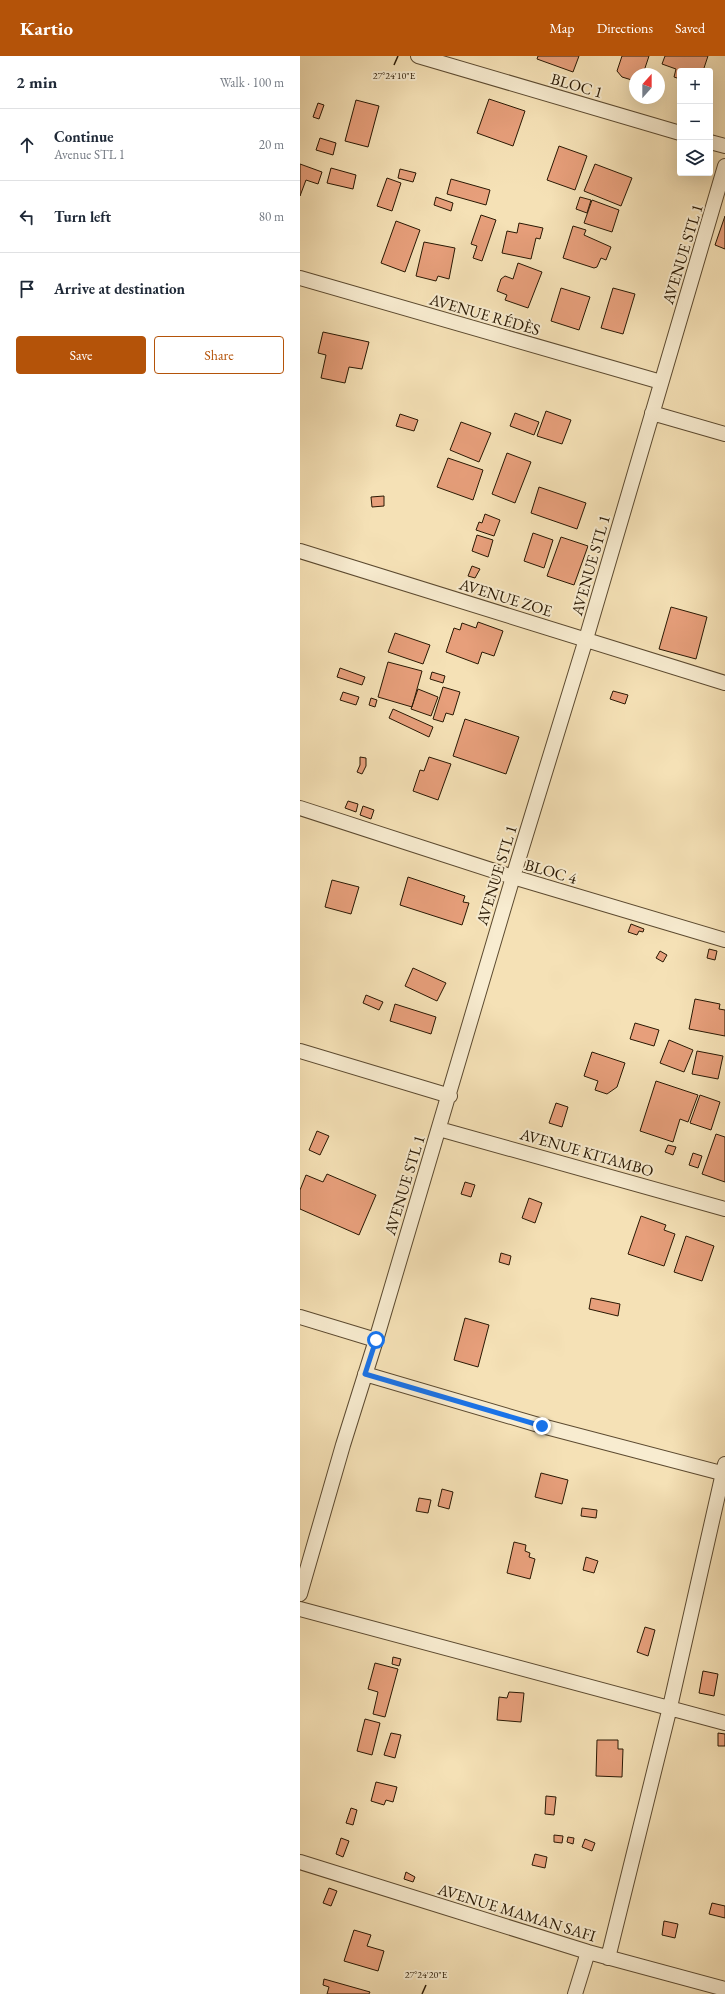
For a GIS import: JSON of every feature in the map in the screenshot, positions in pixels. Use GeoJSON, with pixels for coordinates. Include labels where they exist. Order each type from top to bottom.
{"type":"FeatureCollection","features":[{"type":"Feature","properties":{"kind":"street","name":"BLOC 1"},"geometry":{"type":"LineString","coordinates":[[418,56],[677,132]]}},
{"type":"Feature","properties":{"kind":"street"},"geometry":{"type":"LineString","coordinates":[[713,143],[725,146]]}},
{"type":"Feature","properties":{"kind":"street","name":"AVENUE STL 1"},"geometry":{"type":"LineString","coordinates":[[300,1594],[302,1577],[450,1096],[513,877],[586,639],[661,382],[722,186],[725,166]]}},
{"type":"Feature","properties":{"kind":"street","name":"AVENUE RÉDÈS"},"geometry":{"type":"LineString","coordinates":[[300,278],[661,382]]}},
{"type":"Feature","properties":{"kind":"street"},"geometry":{"type":"LineString","coordinates":[[652,412],[725,434]]}},
{"type":"Feature","properties":{"kind":"street","name":"AVENUE ZOE"},"geometry":{"type":"LineString","coordinates":[[300,551],[725,683]]}},
{"type":"Feature","properties":{"kind":"street","name":"BLOC 4"},"geometry":{"type":"LineString","coordinates":[[300,808],[513,877],[725,940]]}},
{"type":"Feature","properties":{"kind":"street"},"geometry":{"type":"LineString","coordinates":[[300,1051],[450,1096]]}},
{"type":"Feature","properties":{"kind":"street","name":"AVENUE KITAMBO"},"geometry":{"type":"LineString","coordinates":[[439,1129],[725,1209]]}},
{"type":"Feature","properties":{"kind":"street"},"geometry":{"type":"LineString","coordinates":[[300,1317],[376,1340]]}},
{"type":"Feature","properties":{"kind":"street"},"geometry":{"type":"LineString","coordinates":[[365,1374],[542,1426],[724,1470],[670,1707],[608,1958]]}},
{"type":"Feature","properties":{"kind":"street"},"geometry":{"type":"LineString","coordinates":[[300,1609],[670,1707],[725,1723]]}},
{"type":"Feature","properties":{"kind":"street","name":"AVENUE MAMAN SAFI"},"geometry":{"type":"LineString","coordinates":[[300,1862],[608,1958],[725,1989]]}},
{"type":"Feature","properties":{"kind":"street"},"geometry":{"type":"LineString","coordinates":[[576,1994],[588,1952]]}},
{"type":"Feature","properties":{"kind":"building"},"geometry":{"type":"Polygon","coordinates":[[[538,56],[579,56],[573,72],[537,59],[538,56]]]}},
{"type":"Feature","properties":{"kind":"building"},"geometry":{"type":"Polygon","coordinates":[[[622,56],[649,56],[645,68],[629,68],[629,79],[622,77],[617,71],[622,56]]]}},
{"type":"Feature","properties":{"kind":"building"},"geometry":{"type":"Polygon","coordinates":[[[665,56],[708,56],[704,68],[677,68],[677,78],[674,77],[676,69],[662,64],[665,56]]]}},
{"type":"Feature","properties":{"kind":"building"},"geometry":{"type":"Polygon","coordinates":[[[489,99],[525,111],[513,146],[477,133],[489,99]]]}},
{"type":"Feature","properties":{"kind":"building"},"geometry":{"type":"Polygon","coordinates":[[[356,100],[379,106],[368,147],[345,141],[356,100]]]}},
{"type":"Feature","properties":{"kind":"building"},"geometry":{"type":"Polygon","coordinates":[[[318,103],[324,105],[319,119],[313,117],[318,103]]]}},
{"type":"Feature","properties":{"kind":"building"},"geometry":{"type":"Polygon","coordinates":[[[320,138],[336,143],[333,155],[316,150],[320,138]]]}},
{"type":"Feature","properties":{"kind":"building"},"geometry":{"type":"Polygon","coordinates":[[[559,146],[587,156],[575,190],[547,180],[559,146]]]}},
{"type":"Feature","properties":{"kind":"building"},"geometry":{"type":"Polygon","coordinates":[[[300,164],[322,172],[318,184],[306,180],[300,196],[300,164]]]}},
{"type":"Feature","properties":{"kind":"building"},"geometry":{"type":"Polygon","coordinates":[[[595,164],[632,178],[621,206],[584,191],[595,164]]]}},
{"type":"Feature","properties":{"kind":"building"},"geometry":{"type":"Polygon","coordinates":[[[331,168],[356,175],[353,189],[327,183],[331,168]]]}},
{"type":"Feature","properties":{"kind":"building"},"geometry":{"type":"Polygon","coordinates":[[[400,169],[416,173],[413,182],[398,178],[400,169]]]}},
{"type":"Feature","properties":{"kind":"building"},"geometry":{"type":"Polygon","coordinates":[[[387,178],[401,183],[392,211],[377,206],[387,178]]]}},
{"type":"Feature","properties":{"kind":"building"},"geometry":{"type":"Polygon","coordinates":[[[451,179],[490,190],[486,205],[447,194],[451,179]]]}},
{"type":"Feature","properties":{"kind":"building"},"geometry":{"type":"Polygon","coordinates":[[[436,197],[453,203],[451,211],[434,205],[436,197]]]}},
{"type":"Feature","properties":{"kind":"building"},"geometry":{"type":"Polygon","coordinates":[[[580,197],[591,200],[587,213],[576,209],[580,197]]]}},
{"type":"Feature","properties":{"kind":"building"},"geometry":{"type":"Polygon","coordinates":[[[592,200],[619,210],[612,232],[584,223],[592,200]]]}},
{"type":"Feature","properties":{"kind":"building"},"geometry":{"type":"Polygon","coordinates":[[[481,215],[496,220],[482,261],[473,258],[477,246],[471,244],[481,215]]]}},
{"type":"Feature","properties":{"kind":"building"},"geometry":{"type":"Polygon","coordinates":[[[725,216],[725,249],[715,245],[725,216]]]}},
{"type":"Feature","properties":{"kind":"building"},"geometry":{"type":"Polygon","coordinates":[[[396,221],[420,230],[405,272],[381,263],[396,221]]]}},
{"type":"Feature","properties":{"kind":"building"},"geometry":{"type":"Polygon","coordinates":[[[519,223],[543,228],[540,239],[536,238],[531,259],[502,253],[507,231],[517,233],[519,223]]]}},
{"type":"Feature","properties":{"kind":"building"},"geometry":{"type":"Polygon","coordinates":[[[573,226],[586,230],[584,235],[611,247],[606,260],[601,258],[597,267],[594,268],[563,258],[573,226]]]}},
{"type":"Feature","properties":{"kind":"building"},"geometry":{"type":"Polygon","coordinates":[[[424,242],[455,248],[449,279],[438,276],[436,281],[416,276],[424,242]]]}},
{"type":"Feature","properties":{"kind":"building"},"geometry":{"type":"Polygon","coordinates":[[[518,263],[542,272],[528,308],[505,300],[507,295],[497,291],[501,279],[505,276],[513,279],[518,263]]]}},
{"type":"Feature","properties":{"kind":"building"},"geometry":{"type":"Polygon","coordinates":[[[561,288],[590,297],[579,330],[551,321],[561,288]]]}},
{"type":"Feature","properties":{"kind":"building"},"geometry":{"type":"Polygon","coordinates":[[[613,288],[635,294],[623,334],[601,328],[613,288]]]}},
{"type":"Feature","properties":{"kind":"building"},"geometry":{"type":"Polygon","coordinates":[[[323,332],[369,342],[362,369],[349,367],[345,383],[321,378],[326,355],[318,353],[323,332]]]}},
{"type":"Feature","properties":{"kind":"building"},"geometry":{"type":"Polygon","coordinates":[[[546,411],[571,420],[562,444],[537,436],[546,411]]]}},
{"type":"Feature","properties":{"kind":"building"},"geometry":{"type":"Polygon","coordinates":[[[515,413],[539,422],[534,435],[510,426],[515,413]]]}},
{"type":"Feature","properties":{"kind":"building"},"geometry":{"type":"Polygon","coordinates":[[[400,414],[418,420],[414,431],[396,426],[400,414]]]}},
{"type":"Feature","properties":{"kind":"building"},"geometry":{"type":"Polygon","coordinates":[[[461,422],[491,433],[479,462],[450,450],[461,422]]]}},
{"type":"Feature","properties":{"kind":"building"},"geometry":{"type":"Polygon","coordinates":[[[507,453],[531,462],[515,503],[492,494],[507,453]]]}},
{"type":"Feature","properties":{"kind":"building"},"geometry":{"type":"Polygon","coordinates":[[[448,458],[483,470],[473,500],[437,487],[448,458]]]}},
{"type":"Feature","properties":{"kind":"building"},"geometry":{"type":"Polygon","coordinates":[[[539,487],[586,503],[577,529],[531,513],[539,487]]]}},
{"type":"Feature","properties":{"kind":"building"},"geometry":{"type":"Polygon","coordinates":[[[384,496],[384,506],[372,507],[371,497],[384,496]]]}},
{"type":"Feature","properties":{"kind":"building"},"geometry":{"type":"Polygon","coordinates":[[[485,514],[500,520],[494,536],[476,530],[479,522],[482,523],[485,514]]]}},
{"type":"Feature","properties":{"kind":"building"},"geometry":{"type":"Polygon","coordinates":[[[533,533],[553,540],[544,568],[524,561],[533,533]]]}},
{"type":"Feature","properties":{"kind":"building"},"geometry":{"type":"Polygon","coordinates":[[[477,535],[493,540],[488,557],[472,551],[477,535]]]}},
{"type":"Feature","properties":{"kind":"building"},"geometry":{"type":"Polygon","coordinates":[[[561,537],[588,546],[574,585],[547,576],[561,537]]]}},
{"type":"Feature","properties":{"kind":"building"},"geometry":{"type":"Polygon","coordinates":[[[472,566],[480,569],[475,578],[468,576],[472,566]]]}},
{"type":"Feature","properties":{"kind":"building"},"geometry":{"type":"Polygon","coordinates":[[[671,607],[707,617],[696,659],[659,649],[671,607]]]}},
{"type":"Feature","properties":{"kind":"building"},"geometry":{"type":"Polygon","coordinates":[[[478,622],[503,631],[494,656],[482,652],[478,664],[446,652],[454,628],[460,630],[462,623],[476,628],[478,622]]]}},
{"type":"Feature","properties":{"kind":"building"},"geometry":{"type":"Polygon","coordinates":[[[395,633],[430,645],[423,664],[388,652],[395,633]]]}},
{"type":"Feature","properties":{"kind":"building"},"geometry":{"type":"Polygon","coordinates":[[[388,662],[422,671],[412,707],[378,697],[388,662]]]}},
{"type":"Feature","properties":{"kind":"building"},"geometry":{"type":"Polygon","coordinates":[[[340,668],[365,677],[362,685],[337,677],[340,668]]]}},
{"type":"Feature","properties":{"kind":"building"},"geometry":{"type":"Polygon","coordinates":[[[432,672],[445,676],[443,683],[430,679],[432,672]]]}},
{"type":"Feature","properties":{"kind":"building"},"geometry":{"type":"Polygon","coordinates":[[[443,687],[460,692],[453,715],[446,713],[443,722],[433,719],[443,687]]]}},
{"type":"Feature","properties":{"kind":"building"},"geometry":{"type":"Polygon","coordinates":[[[418,689],[438,697],[431,716],[411,709],[418,689]]]}},
{"type":"Feature","properties":{"kind":"building"},"geometry":{"type":"Polygon","coordinates":[[[613,691],[628,695],[625,704],[610,699],[613,691]]]}},
{"type":"Feature","properties":{"kind":"building"},"geometry":{"type":"Polygon","coordinates":[[[343,692],[359,697],[356,705],[340,700],[343,692]]]}},
{"type":"Feature","properties":{"kind":"building"},"geometry":{"type":"Polygon","coordinates":[[[371,698],[377,700],[375,707],[369,705],[371,698]]]}},
{"type":"Feature","properties":{"kind":"building"},"geometry":{"type":"Polygon","coordinates":[[[393,709],[433,727],[429,737],[389,718],[393,709]]]}},
{"type":"Feature","properties":{"kind":"building"},"geometry":{"type":"Polygon","coordinates":[[[465,719],[519,737],[506,774],[453,756],[465,719]]]}},
{"type":"Feature","properties":{"kind":"building"},"geometry":{"type":"Polygon","coordinates":[[[360,757],[366,758],[366,766],[362,774],[357,772],[360,765],[360,757]]]}},
{"type":"Feature","properties":{"kind":"building"},"geometry":{"type":"Polygon","coordinates":[[[429,757],[451,764],[438,800],[413,791],[420,770],[424,771],[429,757]]]}},
{"type":"Feature","properties":{"kind":"building"},"geometry":{"type":"Polygon","coordinates":[[[348,801],[358,804],[356,812],[345,808],[348,801]]]}},
{"type":"Feature","properties":{"kind":"building"},"geometry":{"type":"Polygon","coordinates":[[[363,806],[374,810],[371,819],[360,815],[363,806]]]}},
{"type":"Feature","properties":{"kind":"building"},"geometry":{"type":"Polygon","coordinates":[[[408,877],[465,896],[463,902],[469,903],[462,925],[400,905],[408,877]]]}},
{"type":"Feature","properties":{"kind":"building"},"geometry":{"type":"Polygon","coordinates":[[[332,880],[359,887],[351,914],[325,907],[332,880]]]}},
{"type":"Feature","properties":{"kind":"building"},"geometry":{"type":"Polygon","coordinates":[[[631,924],[644,929],[643,932],[639,931],[637,935],[628,932],[631,924]]]}},
{"type":"Feature","properties":{"kind":"building"},"geometry":{"type":"Polygon","coordinates":[[[709,949],[717,951],[715,960],[707,958],[709,949]]]}},
{"type":"Feature","properties":{"kind":"building"},"geometry":{"type":"Polygon","coordinates":[[[660,951],[667,955],[663,962],[656,958],[660,951]]]}},
{"type":"Feature","properties":{"kind":"building"},"geometry":{"type":"Polygon","coordinates":[[[413,968],[446,983],[437,1001],[405,986],[413,968]]]}},
{"type":"Feature","properties":{"kind":"building"},"geometry":{"type":"Polygon","coordinates":[[[366,995],[383,1002],[379,1010],[363,1003],[366,995]]]}},
{"type":"Feature","properties":{"kind":"building"},"geometry":{"type":"Polygon","coordinates":[[[695,999],[720,1004],[719,1009],[725,1010],[725,1036],[689,1029],[695,999]]]}},
{"type":"Feature","properties":{"kind":"building"},"geometry":{"type":"Polygon","coordinates":[[[395,1004],[436,1017],[431,1034],[390,1021],[395,1004]]]}},
{"type":"Feature","properties":{"kind":"building"},"geometry":{"type":"Polygon","coordinates":[[[635,1023],[659,1030],[654,1046],[630,1039],[635,1023]]]}},
{"type":"Feature","properties":{"kind":"building"},"geometry":{"type":"Polygon","coordinates":[[[669,1040],[693,1050],[684,1072],[660,1063],[669,1040]]]}},
{"type":"Feature","properties":{"kind":"building"},"geometry":{"type":"Polygon","coordinates":[[[697,1051],[723,1056],[718,1079],[692,1074],[697,1051]]]}},
{"type":"Feature","properties":{"kind":"building"},"geometry":{"type":"Polygon","coordinates":[[[592,1052],[625,1063],[617,1087],[607,1094],[595,1090],[598,1081],[584,1076],[592,1052]]]}},
{"type":"Feature","properties":{"kind":"building"},"geometry":{"type":"Polygon","coordinates":[[[656,1081],[698,1095],[688,1122],[680,1119],[673,1142],[640,1131],[656,1081]]]}},
{"type":"Feature","properties":{"kind":"building"},"geometry":{"type":"Polygon","coordinates":[[[700,1095],[720,1102],[711,1130],[690,1123],[700,1095]]]}},
{"type":"Feature","properties":{"kind":"building"},"geometry":{"type":"Polygon","coordinates":[[[556,1103],[568,1107],[562,1127],[549,1123],[556,1103]]]}},
{"type":"Feature","properties":{"kind":"building"},"geometry":{"type":"Polygon","coordinates":[[[317,1131],[329,1136],[320,1155],[309,1150],[317,1131]]]}},
{"type":"Feature","properties":{"kind":"building"},"geometry":{"type":"Polygon","coordinates":[[[716,1134],[725,1137],[725,1182],[702,1174],[716,1134]]]}},
{"type":"Feature","properties":{"kind":"building"},"geometry":{"type":"Polygon","coordinates":[[[668,1145],[676,1147],[673,1155],[665,1152],[668,1145]]]}},
{"type":"Feature","properties":{"kind":"building"},"geometry":{"type":"Polygon","coordinates":[[[693,1153],[702,1156],[698,1168],[689,1165],[693,1153]]]}},
{"type":"Feature","properties":{"kind":"building"},"geometry":{"type":"Polygon","coordinates":[[[327,1174],[376,1195],[359,1235],[300,1209],[300,1190],[306,1175],[323,1182],[327,1174]]]}},
{"type":"Feature","properties":{"kind":"building"},"geometry":{"type":"Polygon","coordinates":[[[465,1182],[475,1185],[471,1197],[461,1194],[465,1182]]]}},
{"type":"Feature","properties":{"kind":"building"},"geometry":{"type":"Polygon","coordinates":[[[529,1198],[542,1203],[535,1223],[522,1218],[529,1198]]]}},
{"type":"Feature","properties":{"kind":"building"},"geometry":{"type":"Polygon","coordinates":[[[641,1216],[666,1225],[664,1230],[675,1234],[664,1266],[628,1254],[641,1216]]]}},
{"type":"Feature","properties":{"kind":"building"},"geometry":{"type":"Polygon","coordinates":[[[686,1236],[714,1246],[702,1281],[674,1272],[686,1236]]]}},
{"type":"Feature","properties":{"kind":"building"},"geometry":{"type":"Polygon","coordinates":[[[501,1253],[511,1256],[509,1265],[499,1262],[501,1253]]]}},
{"type":"Feature","properties":{"kind":"building"},"geometry":{"type":"Polygon","coordinates":[[[591,1298],[620,1304],[618,1316],[589,1309],[591,1298]]]}},
{"type":"Feature","properties":{"kind":"building"},"geometry":{"type":"Polygon","coordinates":[[[465,1318],[489,1325],[478,1367],[454,1360],[465,1318]]]}},
{"type":"Feature","properties":{"kind":"building"},"geometry":{"type":"Polygon","coordinates":[[[541,1473],[568,1480],[562,1504],[535,1497],[541,1473]]]}},
{"type":"Feature","properties":{"kind":"building"},"geometry":{"type":"Polygon","coordinates":[[[442,1489],[453,1492],[449,1509],[438,1506],[442,1489]]]}},
{"type":"Feature","properties":{"kind":"building"},"geometry":{"type":"Polygon","coordinates":[[[419,1498],[431,1500],[428,1513],[416,1511],[419,1498]]]}},
{"type":"Feature","properties":{"kind":"building"},"geometry":{"type":"Polygon","coordinates":[[[582,1508],[597,1510],[596,1518],[581,1516],[582,1508]]]}},
{"type":"Feature","properties":{"kind":"building"},"geometry":{"type":"Polygon","coordinates":[[[514,1542],[526,1545],[525,1551],[530,1553],[529,1557],[535,1559],[530,1579],[507,1573],[514,1542]]]}},
{"type":"Feature","properties":{"kind":"building"},"geometry":{"type":"Polygon","coordinates":[[[586,1557],[598,1561],[594,1573],[583,1570],[586,1557]]]}},
{"type":"Feature","properties":{"kind":"building"},"geometry":{"type":"Polygon","coordinates":[[[645,1627],[655,1630],[648,1656],[637,1652],[645,1627]]]}},
{"type":"Feature","properties":{"kind":"building"},"geometry":{"type":"Polygon","coordinates":[[[393,1657],[401,1659],[399,1666],[392,1664],[393,1657]]]}},
{"type":"Feature","properties":{"kind":"building"},"geometry":{"type":"Polygon","coordinates":[[[375,1663],[398,1669],[385,1717],[373,1714],[378,1692],[368,1689],[375,1663]]]}},
{"type":"Feature","properties":{"kind":"building"},"geometry":{"type":"Polygon","coordinates":[[[703,1671],[718,1674],[714,1696],[699,1693],[703,1671]]]}},
{"type":"Feature","properties":{"kind":"building"},"geometry":{"type":"Polygon","coordinates":[[[509,1692],[524,1693],[521,1722],[497,1720],[499,1697],[507,1698],[509,1692]]]}},
{"type":"Feature","properties":{"kind":"building"},"geometry":{"type":"Polygon","coordinates":[[[365,1719],[380,1723],[372,1755],[357,1751],[365,1719]]]}},
{"type":"Feature","properties":{"kind":"building"},"geometry":{"type":"Polygon","coordinates":[[[391,1733],[401,1735],[395,1758],[384,1755],[391,1733]]]}},
{"type":"Feature","properties":{"kind":"building"},"geometry":{"type":"Polygon","coordinates":[[[718,1733],[725,1734],[725,1746],[718,1746],[718,1733]]]}},
{"type":"Feature","properties":{"kind":"building"},"geometry":{"type":"Polygon","coordinates":[[[597,1740],[618,1740],[618,1749],[623,1749],[622,1777],[596,1776],[597,1740]]]}},
{"type":"Feature","properties":{"kind":"building"},"geometry":{"type":"Polygon","coordinates":[[[376,1782],[397,1787],[393,1802],[386,1800],[384,1805],[371,1801],[376,1782]]]}},
{"type":"Feature","properties":{"kind":"building"},"geometry":{"type":"Polygon","coordinates":[[[546,1796],[556,1797],[554,1815],[545,1814],[546,1796]]]}},
{"type":"Feature","properties":{"kind":"building"},"geometry":{"type":"Polygon","coordinates":[[[351,1808],[357,1810],[353,1825],[346,1823],[351,1808]]]}},
{"type":"Feature","properties":{"kind":"building"},"geometry":{"type":"Polygon","coordinates":[[[554,1835],[563,1836],[562,1843],[554,1842],[554,1835]]]}},
{"type":"Feature","properties":{"kind":"building"},"geometry":{"type":"Polygon","coordinates":[[[568,1837],[574,1838],[573,1844],[567,1842],[568,1837]]]}},
{"type":"Feature","properties":{"kind":"building"},"geometry":{"type":"Polygon","coordinates":[[[341,1838],[349,1841],[343,1857],[336,1854],[341,1838]]]}},
{"type":"Feature","properties":{"kind":"building"},"geometry":{"type":"Polygon","coordinates":[[[585,1839],[595,1843],[592,1851],[582,1847],[585,1839]]]}},
{"type":"Feature","properties":{"kind":"building"},"geometry":{"type":"Polygon","coordinates":[[[535,1854],[547,1857],[545,1868],[532,1865],[535,1854]]]}},
{"type":"Feature","properties":{"kind":"building"},"geometry":{"type":"Polygon","coordinates":[[[406,1872],[415,1877],[413,1882],[404,1879],[406,1872]]]}},
{"type":"Feature","properties":{"kind":"building"},"geometry":{"type":"Polygon","coordinates":[[[329,1888],[337,1891],[331,1906],[323,1903],[329,1888]]]}},
{"type":"Feature","properties":{"kind":"building"},"geometry":{"type":"Polygon","coordinates":[[[712,1903],[725,1906],[725,1918],[709,1914],[712,1903]]]}},
{"type":"Feature","properties":{"kind":"building"},"geometry":{"type":"Polygon","coordinates":[[[664,1921],[678,1924],[675,1938],[662,1935],[664,1921]]]}},
{"type":"Feature","properties":{"kind":"building"},"geometry":{"type":"Polygon","coordinates":[[[354,1930],[371,1935],[367,1946],[384,1951],[378,1971],[344,1961],[354,1930]]]}},
{"type":"Feature","properties":{"kind":"building"},"geometry":{"type":"Polygon","coordinates":[[[324,1979],[370,1992],[369,1994],[327,1994],[329,1987],[323,1985],[324,1979]]]}},
{"type":"Feature","properties":{"kind":"route"},"geometry":{"type":"LineString","coordinates":[[376,1340],[365,1374],[542,1426]]}}]}
